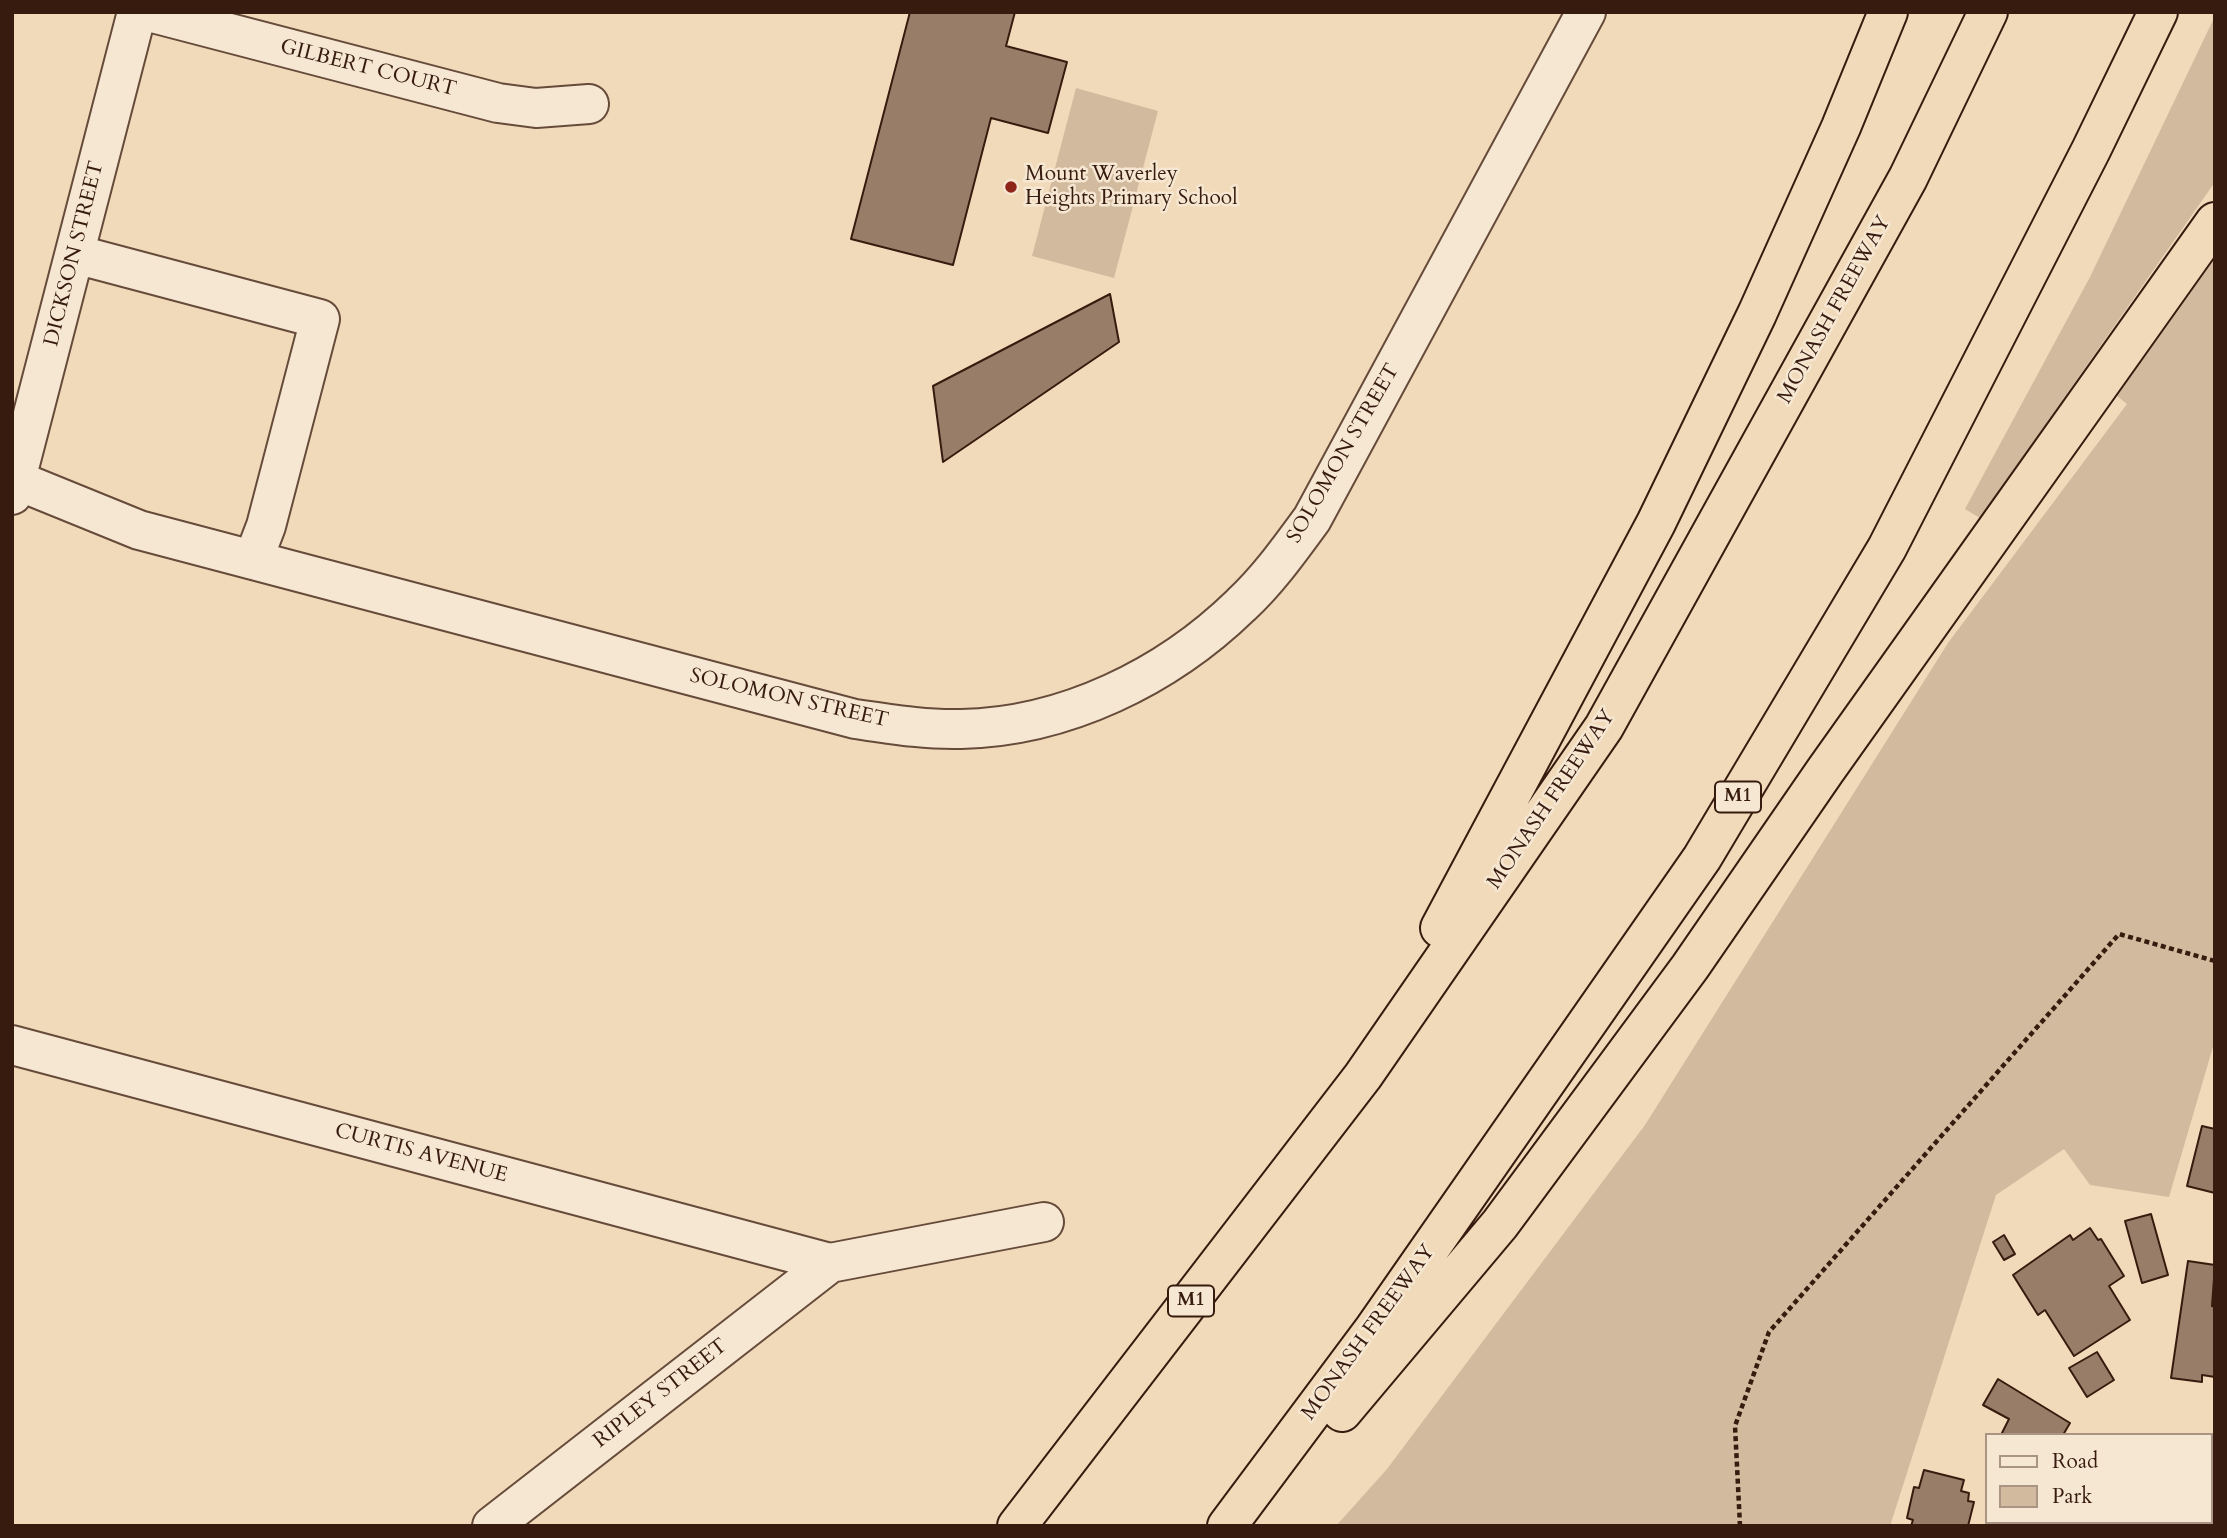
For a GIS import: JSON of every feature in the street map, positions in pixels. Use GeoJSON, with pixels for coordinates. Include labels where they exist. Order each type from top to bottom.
{"type":"FeatureCollection","features":[{"type":"Feature","properties":{"kind":"highway"},"geometry":{"type":"LineString","coordinates":[[1363,1076],[1552,714],[1656,523],[1762,302],[1841,127],[1888,12]]}},
{"type":"Feature","properties":{"kind":"highway","name":"MONASH FREEWAY"},"geometry":{"type":"LineString","coordinates":[[1017,1526],[1363,1076],[1604,727],[1908,178],[1988,12]]}},
{"type":"Feature","properties":{"kind":"highway","name":"MONASH FREEWAY"},"geometry":{"type":"LineString","coordinates":[[1227,1526],[1374,1329],[1702,858],[1887,548],[2091,150],[2158,12]]}},
{"type":"Feature","properties":{"kind":"highway"},"geometry":{"type":"LineString","coordinates":[[1240,1526],[1339,1416],[1500,1224],[1690,968],[1825,771],[2215,222]]}},
{"type":"Feature","properties":{"kind":"street","name":"DICKSON STREET"},"geometry":{"type":"LineString","coordinates":[[14,487],[20,436],[75,254],[137,12]]}},
{"type":"Feature","properties":{"kind":"street","name":"GILBERT COURT"},"geometry":{"type":"LineString","coordinates":[[149,12],[498,103],[536,107],[589,104]]}},
{"type":"Feature","properties":{"kind":"street","name":"SOLOMON STREET"},"geometry":{"type":"LineString","coordinates":[[14,487],[138,530],[855,719],[908,726],[973,728],[1049,716],[1099,698],[1165,667],[1209,634],[1243,603],[1312,519],[1586,12]]}},
{"type":"Feature","properties":{"kind":"street"},"geometry":{"type":"LineString","coordinates":[[75,254],[320,319],[266,526],[253,560]]}},
{"type":"Feature","properties":{"kind":"street","name":"CURTIS AVENUE"},"geometry":{"type":"LineString","coordinates":[[12,1045],[830,1263]]}},
{"type":"Feature","properties":{"kind":"street"},"geometry":{"type":"LineString","coordinates":[[830,1263],[1044,1223]]}},
{"type":"Feature","properties":{"kind":"street","name":"RIPLEY STREET"},"geometry":{"type":"LineString","coordinates":[[492,1526],[830,1263]]}},
{"type":"Feature","properties":{"kind":"path"},"geometry":{"type":"LineString","coordinates":[[1740,1526],[1735,1426],[1769,1332],[2119,934],[2215,961]]}},
{"type":"Feature","properties":{"kind":"green space"},"geometry":{"type":"Polygon","coordinates":[[[2215,16],[2215,182],[1980,518],[1965,509],[2090,277],[2215,16]]]}},
{"type":"Feature","properties":{"kind":"green space"},"geometry":{"type":"Polygon","coordinates":[[[1076,88],[1158,111],[1114,278],[1032,256],[1076,88]]]}},
{"type":"Feature","properties":{"kind":"green space"},"geometry":{"type":"Polygon","coordinates":[[[2215,254],[2215,1040],[2169,1197],[2090,1185],[2064,1149],[1996,1195],[1890,1526],[1336,1526],[1387,1469],[1645,1125],[1948,643],[2127,404],[2117,396],[2215,254]]]}},
{"type":"Feature","properties":{"kind":"building"},"geometry":{"type":"Polygon","coordinates":[[[910,12],[1015,12],[1006,46],[1067,62],[1048,133],[991,118],[953,265],[851,239],[910,12]]]}},
{"type":"Feature","properties":{"kind":"building"},"geometry":{"type":"Polygon","coordinates":[[[1110,294],[1119,342],[943,462],[933,386],[1110,294]]]}},
{"type":"Feature","properties":{"kind":"building"},"geometry":{"type":"Polygon","coordinates":[[[2202,1126],[2215,1129],[2215,1193],[2187,1186],[2202,1126]]]}},
{"type":"Feature","properties":{"kind":"building"},"geometry":{"type":"Polygon","coordinates":[[[2151,1214],[2168,1275],[2142,1283],[2125,1221],[2151,1214]]]}},
{"type":"Feature","properties":{"kind":"building"},"geometry":{"type":"Polygon","coordinates":[[[2090,1228],[2098,1240],[2101,1239],[2124,1276],[2109,1286],[2130,1320],[2074,1356],[2045,1310],[2038,1315],[2013,1275],[2070,1235],[2073,1240],[2090,1228]]]}},
{"type":"Feature","properties":{"kind":"building"},"geometry":{"type":"Polygon","coordinates":[[[2004,1235],[2015,1254],[2004,1260],[1993,1242],[2004,1235]]]}},
{"type":"Feature","properties":{"kind":"building"},"geometry":{"type":"Polygon","coordinates":[[[2188,1261],[2215,1265],[2212,1306],[2215,1307],[2215,1377],[2202,1375],[2202,1382],[2171,1378],[2188,1261]]]}},
{"type":"Feature","properties":{"kind":"building"},"geometry":{"type":"Polygon","coordinates":[[[2097,1352],[2114,1380],[2087,1397],[2069,1368],[2097,1352]]]}},
{"type":"Feature","properties":{"kind":"building"},"geometry":{"type":"Polygon","coordinates":[[[1998,1379],[2070,1423],[2064,1433],[2002,1433],[2009,1419],[1983,1405],[1998,1379]]]}},
{"type":"Feature","properties":{"kind":"building"},"geometry":{"type":"Polygon","coordinates":[[[1924,1470],[1964,1480],[1961,1491],[1969,1493],[1968,1501],[1974,1502],[1968,1526],[1911,1526],[1913,1520],[1907,1518],[1914,1487],[1919,1488],[1924,1470]]]}},
{"type":"Feature","properties":{"kind":"building"},"geometry":{"type":"Polygon","coordinates":[[[2040,1524],[2044,1526],[2001,1526],[2040,1524]]]}},
{"type":"Feature","properties":{"kind":"place","name":"Mount Waverley Heights Primary School"},"geometry":{"type":"Point","coordinates":[1011,187]}}]}
